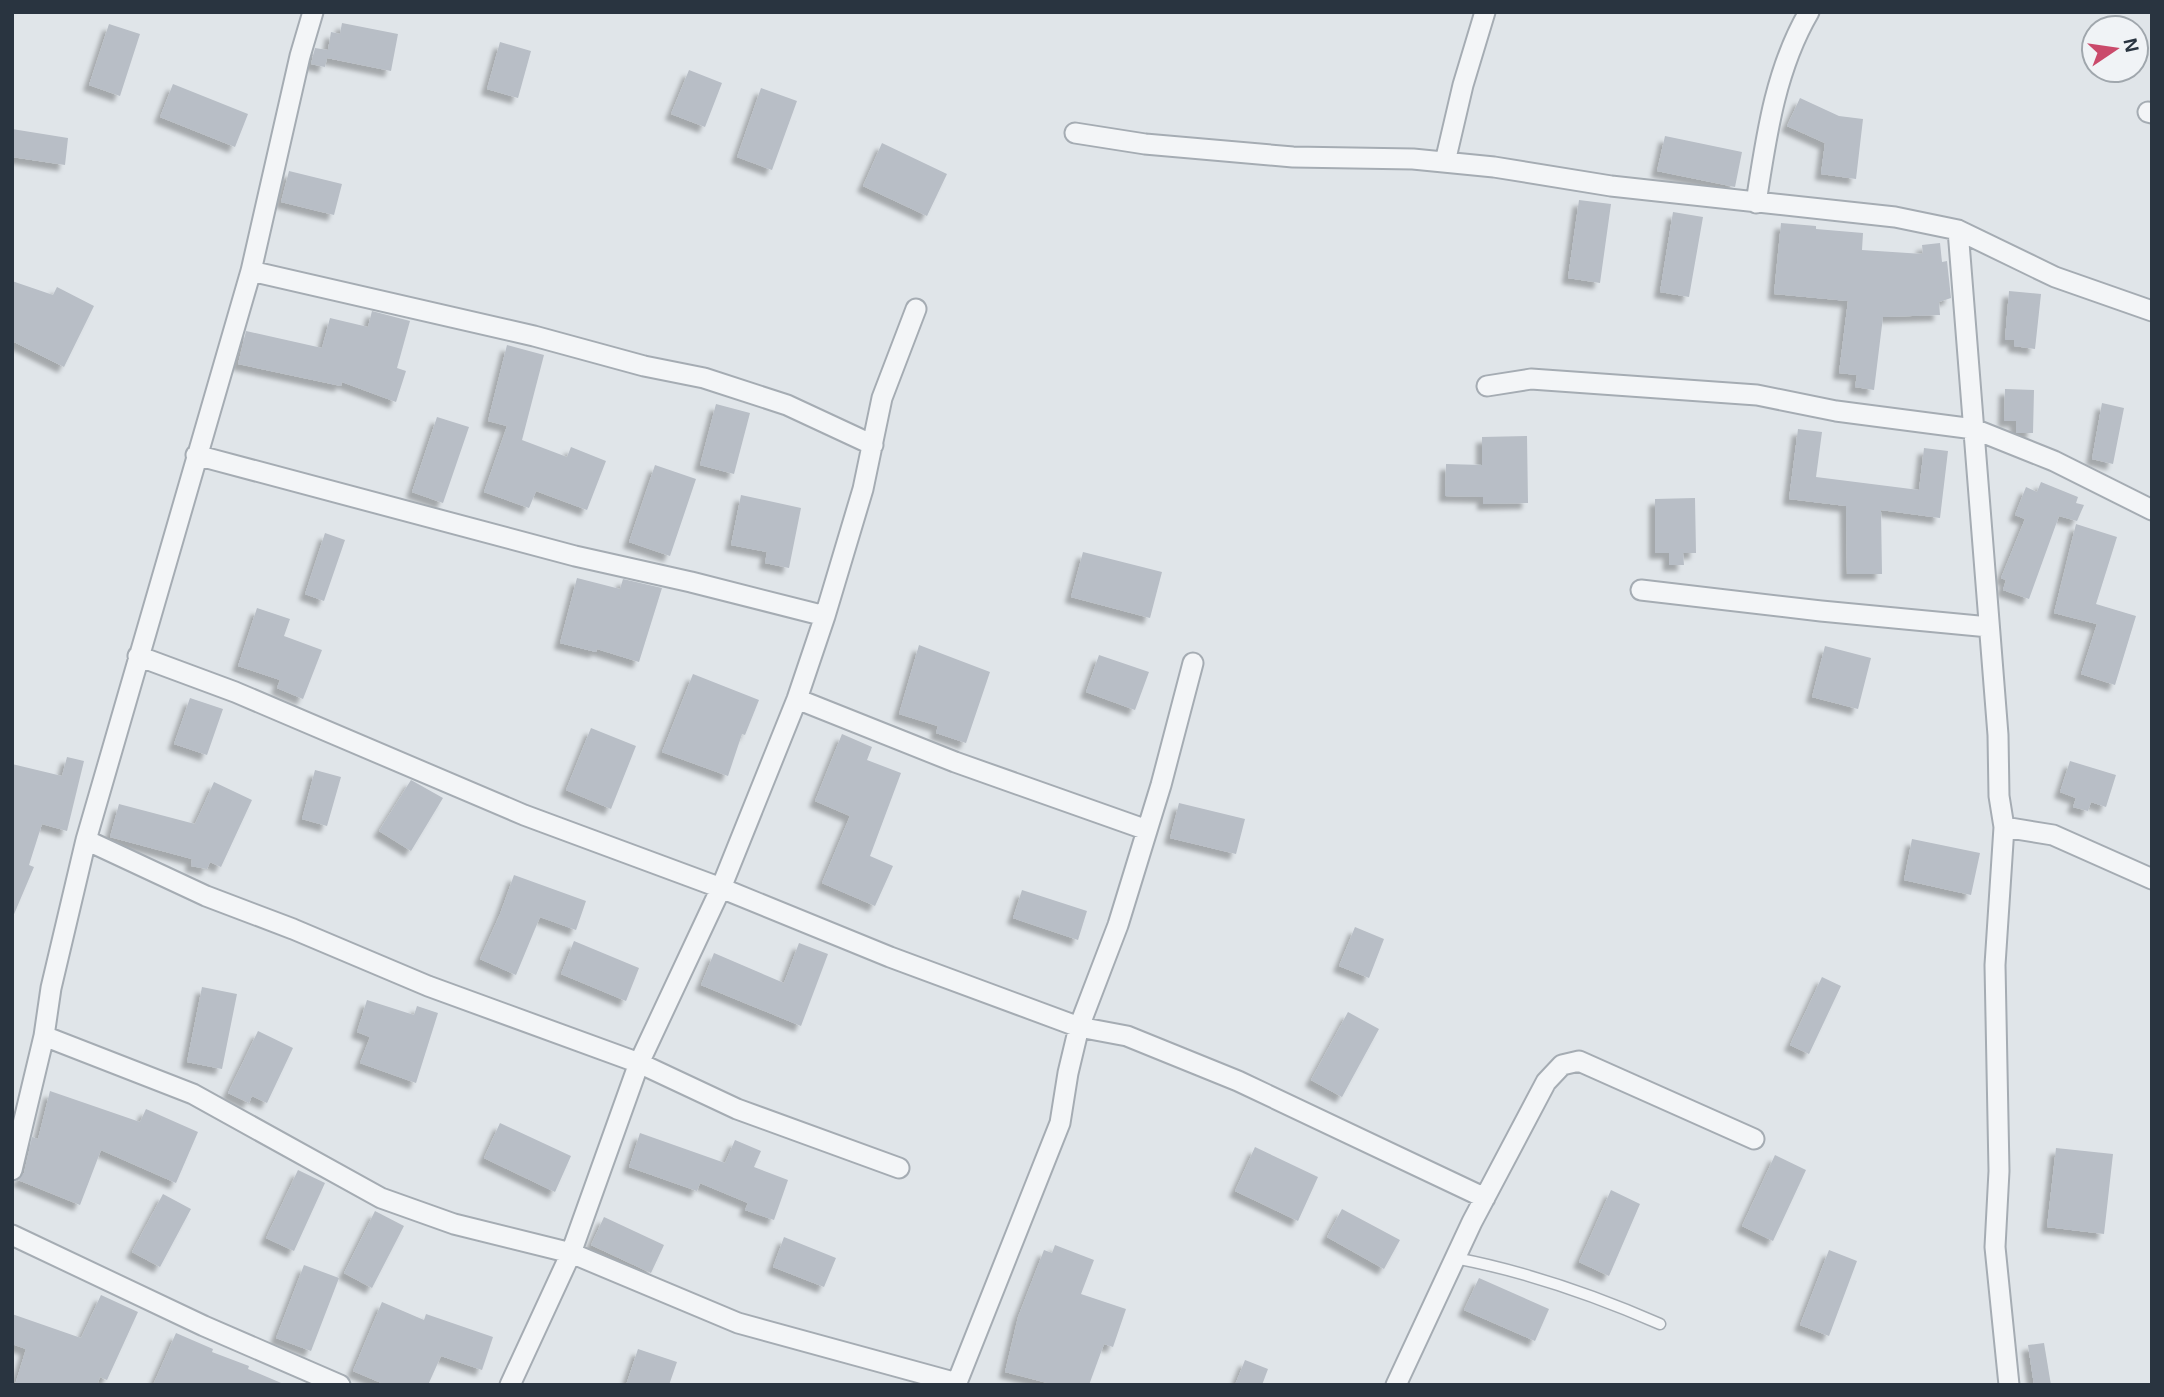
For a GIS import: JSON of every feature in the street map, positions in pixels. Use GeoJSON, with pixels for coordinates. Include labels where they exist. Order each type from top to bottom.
{"type":"FeatureCollection","features":[{"type":"Feature","properties":{"kind":"street"},"geometry":{"type":"LineString","coordinates":[[12,1170],[86,840],[251,271],[300,55],[313,12]]}},
{"type":"Feature","properties":{"kind":"street"},"geometry":{"type":"LineString","coordinates":[[1445,162],[1463,85],[1485,12]]}},
{"type":"Feature","properties":{"kind":"street"},"geometry":{"type":"LineString","coordinates":[[1756,203],[1765,139],[1779,82],[1809,12]]}},
{"type":"Feature","properties":{"kind":"street"},"geometry":{"type":"LineString","coordinates":[[1075,133],[1145,144],[1293,157],[1413,159],[1494,167],[1611,186],[1895,217],[1958,230],[2055,277],[2152,311]]}},
{"type":"Feature","properties":{"kind":"street"},"geometry":{"type":"LineString","coordinates":[[1958,230],[1998,735],[1999,796],[2004,827],[1995,965],[1999,1056],[1999,1171],[1995,1247],[2009,1385]]}},
{"type":"Feature","properties":{"kind":"street"},"geometry":{"type":"LineString","coordinates":[[251,271],[534,336],[644,366],[704,378],[788,405],[873,445]]}},
{"type":"Feature","properties":{"kind":"street"},"geometry":{"type":"LineString","coordinates":[[510,1385],[571,1252],[639,1063],[721,888],[797,699],[863,489],[883,398],[916,309]]}},
{"type":"Feature","properties":{"kind":"street"},"geometry":{"type":"LineString","coordinates":[[1487,386],[1531,379],[1757,394],[1836,411],[1974,429],[2054,461],[2152,510]]}},
{"type":"Feature","properties":{"kind":"street"},"geometry":{"type":"LineString","coordinates":[[196,454],[575,556],[825,615]]}},
{"type":"Feature","properties":{"kind":"street"},"geometry":{"type":"LineString","coordinates":[[1641,590],[1990,627]]}},
{"type":"Feature","properties":{"kind":"street"},"geometry":{"type":"LineString","coordinates":[[138,656],[235,692],[524,815],[721,888],[890,957],[1079,1027],[1127,1036],[1238,1081],[1485,1198]]}},
{"type":"Feature","properties":{"kind":"street"},"geometry":{"type":"LineString","coordinates":[[44,1036],[193,1094],[381,1198],[454,1224],[571,1252],[738,1324],[956,1384],[1060,1123],[1079,1027],[1118,925],[1193,663]]}},
{"type":"Feature","properties":{"kind":"street"},"geometry":{"type":"LineString","coordinates":[[797,699],[955,762],[1147,830]]}},
{"type":"Feature","properties":{"kind":"street"},"geometry":{"type":"LineString","coordinates":[[2004,827],[2053,835],[2152,878]]}},
{"type":"Feature","properties":{"kind":"street"},"geometry":{"type":"LineString","coordinates":[[86,840],[206,896],[293,929],[428,986],[639,1063],[737,1109],[899,1168]]}},
{"type":"Feature","properties":{"kind":"street"},"geometry":{"type":"LineString","coordinates":[[1396,1385],[1485,1198],[1546,1082],[1562,1065],[1579,1060],[1754,1139]]}},
{"type":"Feature","properties":{"kind":"street"},"geometry":{"type":"LineString","coordinates":[[12,1235],[204,1326],[340,1385]]}},
{"type":"Feature","properties":{"kind":"lane"},"geometry":{"type":"LineString","coordinates":[[1455,1258],[1496,1266],[1617,1305],[1660,1324]]}},
{"type":"Feature","properties":{"kind":"building"},"geometry":{"type":"Polygon","coordinates":[[[342,23],[398,34],[391,71],[327,58],[325,67],[311,64],[315,48],[328,50],[331,32],[340,34],[342,23]]]}},
{"type":"Feature","properties":{"kind":"building"},"geometry":{"type":"Polygon","coordinates":[[[109,24],[140,34],[120,96],[89,85],[109,24]]]}},
{"type":"Feature","properties":{"kind":"building"},"geometry":{"type":"Polygon","coordinates":[[[500,42],[531,51],[518,98],[487,89],[500,42]]]}},
{"type":"Feature","properties":{"kind":"building"},"geometry":{"type":"Polygon","coordinates":[[[689,70],[722,83],[705,127],[671,114],[689,70]]]}},
{"type":"Feature","properties":{"kind":"building"},"geometry":{"type":"Polygon","coordinates":[[[173,84],[248,114],[235,147],[160,117],[173,84]]]}},
{"type":"Feature","properties":{"kind":"building"},"geometry":{"type":"Polygon","coordinates":[[[761,88],[797,101],[772,170],[737,157],[761,88]]]}},
{"type":"Feature","properties":{"kind":"building"},"geometry":{"type":"Polygon","coordinates":[[[1800,98],[1839,116],[1863,119],[1856,179],[1821,174],[1825,143],[1787,126],[1800,98]]]}},
{"type":"Feature","properties":{"kind":"building"},"geometry":{"type":"Polygon","coordinates":[[[12,129],[68,138],[65,165],[12,157],[12,129]]]}},
{"type":"Feature","properties":{"kind":"building"},"geometry":{"type":"Polygon","coordinates":[[[1665,136],[1742,152],[1735,187],[1657,171],[1665,136]]]}},
{"type":"Feature","properties":{"kind":"building"},"geometry":{"type":"Polygon","coordinates":[[[882,143],[947,174],[927,216],[863,186],[882,143]]]}},
{"type":"Feature","properties":{"kind":"building"},"geometry":{"type":"Polygon","coordinates":[[[289,171],[342,184],[334,215],[281,202],[289,171]]]}},
{"type":"Feature","properties":{"kind":"building"},"geometry":{"type":"Polygon","coordinates":[[[1579,200],[1611,204],[1600,283],[1568,278],[1579,200]]]}},
{"type":"Feature","properties":{"kind":"building"},"geometry":{"type":"Polygon","coordinates":[[[1673,212],[1703,217],[1689,297],[1660,292],[1673,212]]]}},
{"type":"Feature","properties":{"kind":"building"},"geometry":{"type":"Polygon","coordinates":[[[1781,223],[1863,233],[1862,250],[1923,254],[1922,245],[1940,243],[1942,262],[1947,261],[1951,298],[1939,302],[1940,315],[1883,317],[1874,390],[1855,387],[1857,375],[1839,373],[1848,301],[1774,294],[1781,223]]]}},
{"type":"Feature","properties":{"kind":"building"},"geometry":{"type":"Polygon","coordinates":[[[12,281],[53,295],[57,287],[94,306],[64,367],[12,341],[12,281]]]}},
{"type":"Feature","properties":{"kind":"building"},"geometry":{"type":"Polygon","coordinates":[[[2009,291],[2041,294],[2035,349],[2014,346],[2014,340],[2005,340],[2009,291]]]}},
{"type":"Feature","properties":{"kind":"building"},"geometry":{"type":"Polygon","coordinates":[[[372,311],[410,321],[397,368],[406,371],[396,402],[342,382],[341,386],[238,364],[246,331],[322,348],[330,318],[368,327],[372,311]]]}},
{"type":"Feature","properties":{"kind":"building"},"geometry":{"type":"Polygon","coordinates":[[[507,345],[544,355],[522,440],[567,457],[571,447],[606,461],[587,510],[536,491],[529,508],[484,492],[507,426],[488,421],[507,345]]]}},
{"type":"Feature","properties":{"kind":"building"},"geometry":{"type":"Polygon","coordinates":[[[2005,389],[2034,390],[2033,433],[2016,433],[2016,421],[2004,421],[2005,389]]]}},
{"type":"Feature","properties":{"kind":"building"},"geometry":{"type":"Polygon","coordinates":[[[2102,403],[2124,408],[2113,464],[2092,459],[2102,403]]]}},
{"type":"Feature","properties":{"kind":"building"},"geometry":{"type":"Polygon","coordinates":[[[716,404],[750,413],[734,474],[700,465],[716,404]]]}},
{"type":"Feature","properties":{"kind":"building"},"geometry":{"type":"Polygon","coordinates":[[[437,417],[469,427],[443,503],[412,492],[437,417]]]}},
{"type":"Feature","properties":{"kind":"building"},"geometry":{"type":"Polygon","coordinates":[[[1798,429],[1822,432],[1816,477],[1919,490],[1924,448],[1948,451],[1940,518],[1881,510],[1882,574],[1847,574],[1846,506],[1789,499],[1798,429]]]}},
{"type":"Feature","properties":{"kind":"building"},"geometry":{"type":"Polygon","coordinates":[[[1527,436],[1528,503],[1483,504],[1483,497],[1445,496],[1446,464],[1482,465],[1482,437],[1527,436]]]}},
{"type":"Feature","properties":{"kind":"building"},"geometry":{"type":"Polygon","coordinates":[[[655,465],[696,479],[670,556],[629,542],[655,465]]]}},
{"type":"Feature","properties":{"kind":"building"},"geometry":{"type":"Polygon","coordinates":[[[2041,482],[2078,497],[2076,503],[2084,505],[2077,521],[2059,516],[2029,599],[2003,590],[2006,580],[2001,578],[2025,519],[2015,515],[2026,487],[2037,492],[2041,482]]]}},
{"type":"Feature","properties":{"kind":"building"},"geometry":{"type":"Polygon","coordinates":[[[741,495],[801,508],[789,568],[765,563],[767,552],[731,545],[741,495]]]}},
{"type":"Feature","properties":{"kind":"building"},"geometry":{"type":"Polygon","coordinates":[[[1695,498],[1696,553],[1683,553],[1684,565],[1669,565],[1669,553],[1655,553],[1655,499],[1695,498]]]}},
{"type":"Feature","properties":{"kind":"building"},"geometry":{"type":"Polygon","coordinates":[[[2076,524],[2117,537],[2096,604],[2136,616],[2115,685],[2081,674],[2097,624],[2054,613],[2076,524]]]}},
{"type":"Feature","properties":{"kind":"building"},"geometry":{"type":"Polygon","coordinates":[[[325,533],[345,540],[324,601],[305,594],[325,533]]]}},
{"type":"Feature","properties":{"kind":"building"},"geometry":{"type":"Polygon","coordinates":[[[1083,552],[1162,572],[1150,618],[1071,597],[1083,552]]]}},
{"type":"Feature","properties":{"kind":"building"},"geometry":{"type":"Polygon","coordinates":[[[577,578],[620,589],[623,579],[662,588],[639,662],[597,649],[596,652],[560,643],[577,578]]]}},
{"type":"Feature","properties":{"kind":"building"},"geometry":{"type":"Polygon","coordinates":[[[257,608],[290,619],[284,636],[322,650],[303,699],[277,688],[280,680],[238,666],[257,608]]]}},
{"type":"Feature","properties":{"kind":"building"},"geometry":{"type":"Polygon","coordinates":[[[919,645],[990,672],[966,743],[936,733],[938,726],[899,714],[919,645]]]}},
{"type":"Feature","properties":{"kind":"building"},"geometry":{"type":"Polygon","coordinates":[[[1825,646],[1871,658],[1858,709],[1812,697],[1825,646]]]}},
{"type":"Feature","properties":{"kind":"building"},"geometry":{"type":"Polygon","coordinates":[[[1099,655],[1149,672],[1135,710],[1086,692],[1099,655]]]}},
{"type":"Feature","properties":{"kind":"building"},"geometry":{"type":"Polygon","coordinates":[[[693,674],[759,700],[745,735],[742,734],[728,776],[662,752],[693,674]]]}},
{"type":"Feature","properties":{"kind":"building"},"geometry":{"type":"Polygon","coordinates":[[[190,698],[223,709],[207,755],[174,744],[190,698]]]}},
{"type":"Feature","properties":{"kind":"building"},"geometry":{"type":"Polygon","coordinates":[[[591,728],[636,746],[611,809],[566,790],[591,728]]]}},
{"type":"Feature","properties":{"kind":"building"},"geometry":{"type":"Polygon","coordinates":[[[842,734],[872,747],[867,760],[901,773],[870,856],[893,866],[875,906],[822,883],[850,816],[815,801],[842,734]]]}},
{"type":"Feature","properties":{"kind":"building"},"geometry":{"type":"Polygon","coordinates":[[[67,757],[84,761],[67,831],[42,824],[29,865],[34,867],[12,919],[12,764],[62,776],[67,757]]]}},
{"type":"Feature","properties":{"kind":"building"},"geometry":{"type":"Polygon","coordinates":[[[2070,761],[2116,775],[2106,807],[2091,802],[2088,811],[2073,807],[2076,798],[2060,792],[2070,761]]]}},
{"type":"Feature","properties":{"kind":"building"},"geometry":{"type":"Polygon","coordinates":[[[315,770],[341,777],[327,826],[302,819],[315,770]]]}},
{"type":"Feature","properties":{"kind":"building"},"geometry":{"type":"Polygon","coordinates":[[[411,780],[443,798],[411,851],[379,831],[411,780]]]}},
{"type":"Feature","properties":{"kind":"building"},"geometry":{"type":"Polygon","coordinates":[[[214,782],[252,800],[221,867],[210,862],[207,869],[191,866],[192,859],[110,837],[119,804],[195,824],[214,782]]]}},
{"type":"Feature","properties":{"kind":"building"},"geometry":{"type":"Polygon","coordinates":[[[1179,803],[1245,819],[1236,854],[1170,838],[1179,803]]]}},
{"type":"Feature","properties":{"kind":"building"},"geometry":{"type":"Polygon","coordinates":[[[1912,839],[1980,853],[1971,895],[1904,880],[1912,839]]]}},
{"type":"Feature","properties":{"kind":"building"},"geometry":{"type":"Polygon","coordinates":[[[514,875],[586,901],[576,930],[540,917],[516,975],[480,959],[514,875]]]}},
{"type":"Feature","properties":{"kind":"building"},"geometry":{"type":"Polygon","coordinates":[[[1022,890],[1087,911],[1078,940],[1013,918],[1022,890]]]}},
{"type":"Feature","properties":{"kind":"building"},"geometry":{"type":"Polygon","coordinates":[[[1355,927],[1384,939],[1369,978],[1339,966],[1355,927]]]}},
{"type":"Feature","properties":{"kind":"building"},"geometry":{"type":"Polygon","coordinates":[[[574,941],[639,968],[626,1001],[561,974],[574,941]]]}},
{"type":"Feature","properties":{"kind":"building"},"geometry":{"type":"Polygon","coordinates":[[[799,943],[828,954],[801,1026],[701,985],[714,953],[784,983],[799,943]]]}},
{"type":"Feature","properties":{"kind":"building"},"geometry":{"type":"Polygon","coordinates":[[[1822,977],[1841,986],[1809,1054],[1790,1045],[1822,977]]]}},
{"type":"Feature","properties":{"kind":"building"},"geometry":{"type":"Polygon","coordinates":[[[202,987],[237,994],[222,1069],[187,1062],[202,987]]]}},
{"type":"Feature","properties":{"kind":"building"},"geometry":{"type":"Polygon","coordinates":[[[367,1000],[414,1015],[417,1006],[438,1013],[416,1083],[360,1063],[370,1037],[357,1032],[367,1000]]]}},
{"type":"Feature","properties":{"kind":"building"},"geometry":{"type":"Polygon","coordinates":[[[1348,1012],[1379,1029],[1342,1097],[1311,1080],[1348,1012]]]}},
{"type":"Feature","properties":{"kind":"building"},"geometry":{"type":"Polygon","coordinates":[[[258,1031],[293,1048],[267,1103],[252,1096],[249,1103],[228,1093],[258,1031]]]}},
{"type":"Feature","properties":{"kind":"building"},"geometry":{"type":"Polygon","coordinates":[[[50,1091],[140,1122],[146,1109],[198,1132],[176,1183],[101,1150],[80,1205],[18,1180],[24,1173],[32,1137],[38,1139],[50,1091]]]}},
{"type":"Feature","properties":{"kind":"building"},"geometry":{"type":"Polygon","coordinates":[[[500,1123],[571,1156],[555,1192],[484,1158],[500,1123]]]}},
{"type":"Feature","properties":{"kind":"building"},"geometry":{"type":"Polygon","coordinates":[[[640,1133],[725,1163],[735,1140],[761,1151],[754,1167],[788,1180],[774,1220],[745,1210],[748,1203],[700,1183],[697,1191],[629,1167],[640,1133]]]}},
{"type":"Feature","properties":{"kind":"building"},"geometry":{"type":"Polygon","coordinates":[[[1255,1147],[1318,1177],[1298,1221],[1235,1191],[1255,1147]]]}},
{"type":"Feature","properties":{"kind":"building"},"geometry":{"type":"Polygon","coordinates":[[[2056,1148],[2113,1154],[2104,1234],[2047,1227],[2056,1148]]]}},
{"type":"Feature","properties":{"kind":"building"},"geometry":{"type":"Polygon","coordinates":[[[1775,1155],[1806,1170],[1773,1241],[1742,1226],[1775,1155]]]}},
{"type":"Feature","properties":{"kind":"building"},"geometry":{"type":"Polygon","coordinates":[[[298,1170],[325,1183],[294,1251],[266,1238],[298,1170]]]}},
{"type":"Feature","properties":{"kind":"building"},"geometry":{"type":"Polygon","coordinates":[[[1611,1190],[1640,1204],[1609,1276],[1579,1262],[1611,1190]]]}},
{"type":"Feature","properties":{"kind":"building"},"geometry":{"type":"Polygon","coordinates":[[[163,1194],[191,1209],[160,1267],[132,1252],[163,1194]]]}},
{"type":"Feature","properties":{"kind":"building"},"geometry":{"type":"Polygon","coordinates":[[[1342,1209],[1400,1240],[1384,1269],[1327,1237],[1342,1209]]]}},
{"type":"Feature","properties":{"kind":"building"},"geometry":{"type":"Polygon","coordinates":[[[375,1211],[404,1226],[372,1288],[344,1273],[375,1211]]]}},
{"type":"Feature","properties":{"kind":"building"},"geometry":{"type":"Polygon","coordinates":[[[604,1217],[664,1245],[651,1273],[591,1245],[604,1217]]]}},
{"type":"Feature","properties":{"kind":"building"},"geometry":{"type":"Polygon","coordinates":[[[784,1237],[836,1258],[824,1287],[773,1267],[784,1237]]]}},
{"type":"Feature","properties":{"kind":"building"},"geometry":{"type":"Polygon","coordinates":[[[1055,1245],[1094,1260],[1081,1294],[1126,1309],[1113,1347],[1104,1344],[1089,1385],[1055,1385],[1005,1372],[1018,1317],[1044,1250],[1052,1253],[1055,1245]]]}},
{"type":"Feature","properties":{"kind":"building"},"geometry":{"type":"Polygon","coordinates":[[[1829,1250],[1857,1261],[1829,1336],[1800,1325],[1829,1250]]]}},
{"type":"Feature","properties":{"kind":"building"},"geometry":{"type":"Polygon","coordinates":[[[304,1265],[339,1278],[311,1351],[276,1338],[304,1265]]]}},
{"type":"Feature","properties":{"kind":"building"},"geometry":{"type":"Polygon","coordinates":[[[1479,1278],[1549,1309],[1535,1341],[1464,1310],[1479,1278]]]}},
{"type":"Feature","properties":{"kind":"building"},"geometry":{"type":"Polygon","coordinates":[[[101,1295],[138,1312],[107,1380],[100,1377],[97,1385],[15,1385],[26,1349],[12,1344],[12,1314],[81,1338],[101,1295]]]}},
{"type":"Feature","properties":{"kind":"building"},"geometry":{"type":"Polygon","coordinates":[[[382,1302],[424,1320],[426,1314],[493,1337],[482,1370],[441,1356],[428,1385],[386,1385],[353,1371],[382,1302]]]}},
{"type":"Feature","properties":{"kind":"building"},"geometry":{"type":"Polygon","coordinates":[[[176,1333],[213,1349],[212,1352],[249,1366],[248,1369],[286,1385],[153,1385],[176,1333]]]}},
{"type":"Feature","properties":{"kind":"building"},"geometry":{"type":"Polygon","coordinates":[[[2044,1343],[2051,1385],[2034,1385],[2028,1345],[2044,1343]]]}},
{"type":"Feature","properties":{"kind":"building"},"geometry":{"type":"Polygon","coordinates":[[[638,1349],[677,1362],[669,1385],[626,1385],[638,1349]]]}},
{"type":"Feature","properties":{"kind":"building"},"geometry":{"type":"Polygon","coordinates":[[[1245,1360],[1268,1369],[1262,1385],[1235,1385],[1245,1360]]]}}]}
